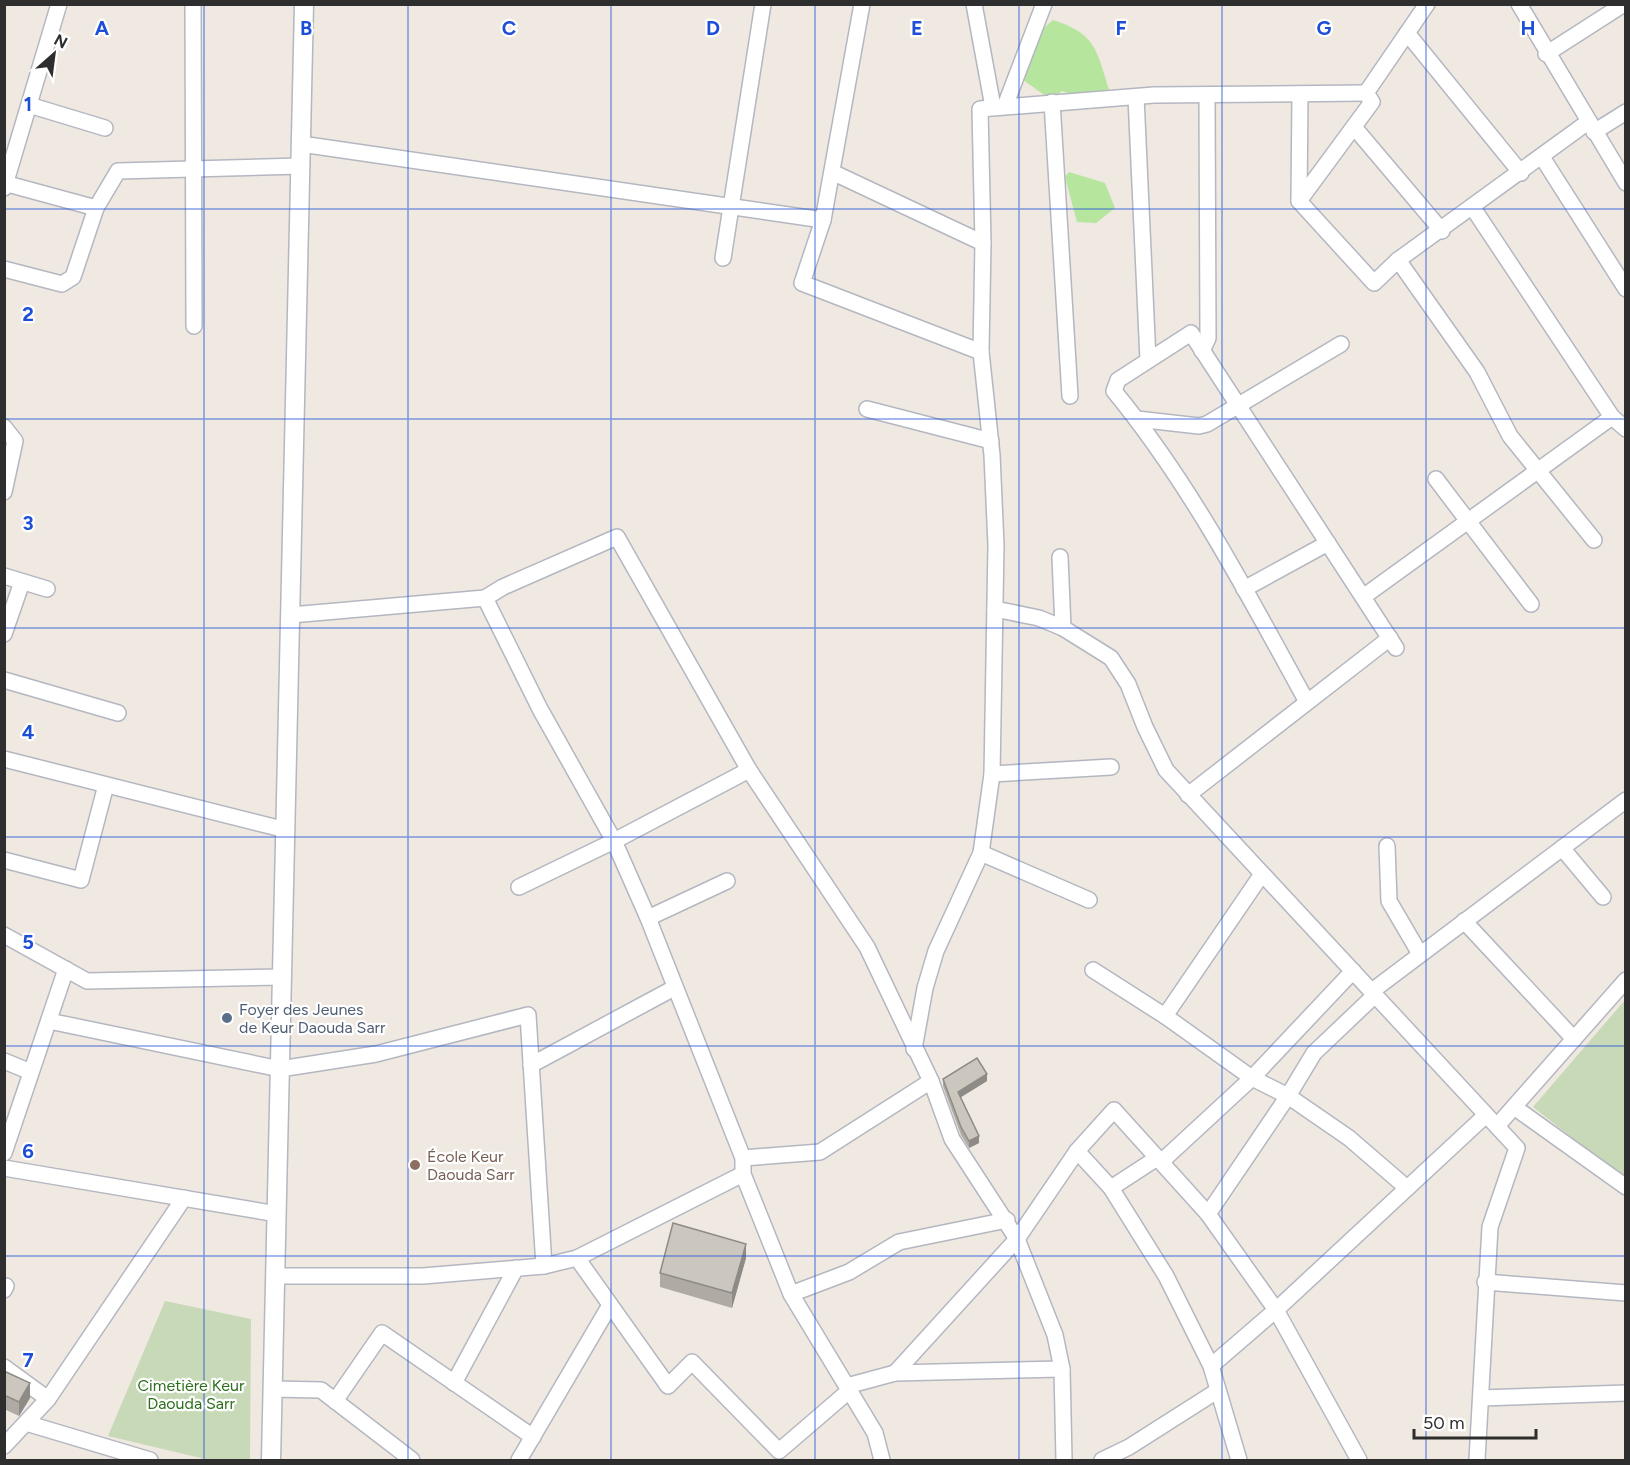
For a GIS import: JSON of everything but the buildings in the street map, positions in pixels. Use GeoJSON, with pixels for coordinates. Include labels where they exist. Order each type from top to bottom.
{"type":"FeatureCollection","features":[{"type":"Feature","properties":{"kind":"street"},"geometry":{"type":"LineString","coordinates":[[59,4],[5,185],[96,208]]}},
{"type":"Feature","properties":{"kind":"street"},"geometry":{"type":"LineString","coordinates":[[193,4],[194,326]]}},
{"type":"Feature","properties":{"kind":"street"},"geometry":{"type":"LineString","coordinates":[[271,1461],[304,4]]}},
{"type":"Feature","properties":{"kind":"street"},"geometry":{"type":"LineString","coordinates":[[723,258],[763,4]]}},
{"type":"Feature","properties":{"kind":"street"},"geometry":{"type":"LineString","coordinates":[[862,4],[824,220],[802,283],[981,352]]}},
{"type":"Feature","properties":{"kind":"street"},"geometry":{"type":"LineString","coordinates":[[974,4],[999,107]]}},
{"type":"Feature","properties":{"kind":"street"},"geometry":{"type":"LineString","coordinates":[[999,107],[1044,4]]}},
{"type":"Feature","properties":{"kind":"street"},"geometry":{"type":"LineString","coordinates":[[1366,93],[1426,4]]}},
{"type":"Feature","properties":{"kind":"street"},"geometry":{"type":"LineString","coordinates":[[1519,4],[1546,54],[1626,183]]}},
{"type":"Feature","properties":{"kind":"street"},"geometry":{"type":"LineString","coordinates":[[1546,54],[1624,4]]}},
{"type":"Feature","properties":{"kind":"street"},"geometry":{"type":"LineString","coordinates":[[1407,33],[1521,173]]}},
{"type":"Feature","properties":{"kind":"street"},"geometry":{"type":"LineString","coordinates":[[914,1049],[925,988],[936,951],[981,853],[992,774],[996,545],[991,441],[981,352],[983,243],[980,109],[1136,97],[1366,93]]}},
{"type":"Feature","properties":{"kind":"street"},"geometry":{"type":"LineString","coordinates":[[1299,201],[1372,102],[1366,93]]}},
{"type":"Feature","properties":{"kind":"street"},"geometry":{"type":"LineString","coordinates":[[1300,94],[1299,201],[1374,283],[1398,260],[1442,231],[1542,157],[1591,127],[1626,112]]}},
{"type":"Feature","properties":{"kind":"street"},"geometry":{"type":"LineString","coordinates":[[1202,351],[1208,338],[1207,95]]}},
{"type":"Feature","properties":{"kind":"street"},"geometry":{"type":"LineString","coordinates":[[1136,97],[1148,360]]}},
{"type":"Feature","properties":{"kind":"street"},"geometry":{"type":"LineString","coordinates":[[1052,102],[1070,396]]}},
{"type":"Feature","properties":{"kind":"street"},"geometry":{"type":"LineString","coordinates":[[29,105],[105,128]]}},
{"type":"Feature","properties":{"kind":"street"},"geometry":{"type":"LineString","coordinates":[[1354,127],[1442,231]]}},
{"type":"Feature","properties":{"kind":"street"},"geometry":{"type":"LineString","coordinates":[[301,144],[824,220]]}},
{"type":"Feature","properties":{"kind":"street"},"geometry":{"type":"LineString","coordinates":[[1542,157],[1626,290]]}},
{"type":"Feature","properties":{"kind":"street"},"geometry":{"type":"LineString","coordinates":[[4,269],[62,284],[73,277],[96,208],[118,171],[301,165]]}},
{"type":"Feature","properties":{"kind":"street"},"geometry":{"type":"LineString","coordinates":[[832,172],[983,243]]}},
{"type":"Feature","properties":{"kind":"street"},"geometry":{"type":"LineString","coordinates":[[1473,208],[1612,417],[1626,429]]}},
{"type":"Feature","properties":{"kind":"street"},"geometry":{"type":"LineString","coordinates":[[1398,260],[1477,372],[1510,436],[1594,540]]}},
{"type":"Feature","properties":{"kind":"street"},"geometry":{"type":"LineString","coordinates":[[1188,795],[1307,702],[1393,643],[1191,333],[1114,384],[1114,391],[1137,419],[1210,528],[1307,702]]}},
{"type":"Feature","properties":{"kind":"street"},"geometry":{"type":"LineString","coordinates":[[1137,419],[1202,426],[1341,344]]}},
{"type":"Feature","properties":{"kind":"street"},"geometry":{"type":"LineString","coordinates":[[867,409],[991,441]]}},
{"type":"Feature","properties":{"kind":"street"},"geometry":{"type":"LineString","coordinates":[[1363,597],[1612,417]]}},
{"type":"Feature","properties":{"kind":"street"},"geometry":{"type":"LineString","coordinates":[[4,427],[15,441],[4,492]]}},
{"type":"Feature","properties":{"kind":"street"},"geometry":{"type":"LineString","coordinates":[[1436,479],[1531,604]]}},
{"type":"Feature","properties":{"kind":"street"},"geometry":{"type":"LineString","coordinates":[[291,615],[485,598],[503,587],[617,537],[749,770],[867,947],[931,1081],[952,1139],[1007,1220],[1017,1239],[1055,1335],[1062,1369],[1064,1461]]}},
{"type":"Feature","properties":{"kind":"street"},"geometry":{"type":"LineString","coordinates":[[1244,589],[1328,543]]}},
{"type":"Feature","properties":{"kind":"street"},"geometry":{"type":"LineString","coordinates":[[1060,557],[1063,628]]}},
{"type":"Feature","properties":{"kind":"street"},"geometry":{"type":"LineString","coordinates":[[4,576],[47,589]]}},
{"type":"Feature","properties":{"kind":"street"},"geometry":{"type":"LineString","coordinates":[[4,634],[22,582]]}},
{"type":"Feature","properties":{"kind":"street"},"geometry":{"type":"LineString","coordinates":[[485,598],[540,709],[614,841],[648,918],[791,1294],[875,1433],[882,1461]]}},
{"type":"Feature","properties":{"kind":"street"},"geometry":{"type":"LineString","coordinates":[[995,609],[1039,618],[1063,628],[1111,658],[1128,684],[1145,727],[1166,770],[1518,1148],[1490,1227],[1485,1282],[1477,1461]]}},
{"type":"Feature","properties":{"kind":"street"},"geometry":{"type":"LineString","coordinates":[[4,680],[118,713]]}},
{"type":"Feature","properties":{"kind":"street"},"geometry":{"type":"LineString","coordinates":[[4,759],[286,830]]}},
{"type":"Feature","properties":{"kind":"street"},"geometry":{"type":"LineString","coordinates":[[992,774],[1111,767]]}},
{"type":"Feature","properties":{"kind":"street"},"geometry":{"type":"LineString","coordinates":[[519,887],[614,841],[749,770]]}},
{"type":"Feature","properties":{"kind":"street"},"geometry":{"type":"LineString","coordinates":[[4,860],[81,880],[106,784]]}},
{"type":"Feature","properties":{"kind":"street"},"geometry":{"type":"LineString","coordinates":[[1208,1214],[1288,1096],[1314,1053],[1373,993],[1420,954],[1626,800]]}},
{"type":"Feature","properties":{"kind":"street"},"geometry":{"type":"LineString","coordinates":[[1387,846],[1389,901],[1420,954]]}},
{"type":"Feature","properties":{"kind":"street"},"geometry":{"type":"LineString","coordinates":[[1562,848],[1604,897]]}},
{"type":"Feature","properties":{"kind":"street"},"geometry":{"type":"LineString","coordinates":[[981,853],[1089,900]]}},
{"type":"Feature","properties":{"kind":"street"},"geometry":{"type":"LineString","coordinates":[[1165,1016],[1262,874]]}},
{"type":"Feature","properties":{"kind":"street"},"geometry":{"type":"LineString","coordinates":[[648,918],[727,881]]}},
{"type":"Feature","properties":{"kind":"street"},"geometry":{"type":"LineString","coordinates":[[1464,921],[1574,1039]]}},
{"type":"Feature","properties":{"kind":"street"},"geometry":{"type":"LineString","coordinates":[[4,935],[87,981],[282,977]]}},
{"type":"Feature","properties":{"kind":"street"},"geometry":{"type":"LineString","coordinates":[[4,1153],[66,969]]}},
{"type":"Feature","properties":{"kind":"street"},"geometry":{"type":"LineString","coordinates":[[1093,970],[1165,1016],[1252,1078],[1288,1096],[1349,1138],[1407,1188]]}},
{"type":"Feature","properties":{"kind":"street"},"geometry":{"type":"LineString","coordinates":[[1111,1188],[1159,1160],[1252,1078],[1353,971]]}},
{"type":"Feature","properties":{"kind":"street"},"geometry":{"type":"LineString","coordinates":[[1211,1366],[1276,1310],[1407,1188],[1492,1120],[1514,1107],[1626,980]]}},
{"type":"Feature","properties":{"kind":"street"},"geometry":{"type":"LineString","coordinates":[[531,1065],[674,988]]}},
{"type":"Feature","properties":{"kind":"street"},"geometry":{"type":"LineString","coordinates":[[49,1020],[280,1069],[376,1054],[528,1015],[544,1266]]}},
{"type":"Feature","properties":{"kind":"street"},"geometry":{"type":"LineString","coordinates":[[4,1061],[31,1072]]}},
{"type":"Feature","properties":{"kind":"street"},"geometry":{"type":"LineString","coordinates":[[276,1276],[423,1276],[544,1266],[577,1258],[743,1166],[820,1152],[931,1081]]}},
{"type":"Feature","properties":{"kind":"street"},"geometry":{"type":"LineString","coordinates":[[1514,1107],[1626,1187]]}},
{"type":"Feature","properties":{"kind":"street"},"geometry":{"type":"LineString","coordinates":[[895,1373],[1017,1239],[1077,1151],[1114,1110],[1208,1214],[1276,1310],[1359,1461]]}},
{"type":"Feature","properties":{"kind":"street"},"geometry":{"type":"LineString","coordinates":[[1077,1151],[1111,1188],[1166,1276],[1211,1366],[1239,1461]]}},
{"type":"Feature","properties":{"kind":"street"},"geometry":{"type":"LineString","coordinates":[[4,1168],[277,1214]]}},
{"type":"Feature","properties":{"kind":"street"},"geometry":{"type":"LineString","coordinates":[[4,1446],[48,1399],[184,1198]]}},
{"type":"Feature","properties":{"kind":"street"},"geometry":{"type":"LineString","coordinates":[[791,1294],[849,1272],[899,1242],[1007,1220]]}},
{"type":"Feature","properties":{"kind":"street"},"geometry":{"type":"LineString","coordinates":[[577,1258],[668,1386],[692,1362],[779,1451],[849,1388],[895,1373],[1062,1369]]}},
{"type":"Feature","properties":{"kind":"street"},"geometry":{"type":"LineString","coordinates":[[454,1383],[516,1268]]}},
{"type":"Feature","properties":{"kind":"street"},"geometry":{"type":"LineString","coordinates":[[1485,1282],[1626,1293]]}},
{"type":"Feature","properties":{"kind":"street"},"geometry":{"type":"LineString","coordinates":[[519,1461],[610,1305]]}},
{"type":"Feature","properties":{"kind":"street"},"geometry":{"type":"LineString","coordinates":[[335,1401],[382,1333],[533,1437]]}},
{"type":"Feature","properties":{"kind":"street"},"geometry":{"type":"LineString","coordinates":[[4,1367],[48,1399]]}},
{"type":"Feature","properties":{"kind":"street"},"geometry":{"type":"LineString","coordinates":[[273,1389],[321,1390],[405,1459]]}},
{"type":"Feature","properties":{"kind":"street"},"geometry":{"type":"LineString","coordinates":[[1102,1461],[1130,1447],[1217,1391]]}},
{"type":"Feature","properties":{"kind":"street"},"geometry":{"type":"LineString","coordinates":[[1481,1398],[1626,1394]]}},
{"type":"Feature","properties":{"kind":"street"},"geometry":{"type":"LineString","coordinates":[[26,1423],[150,1461]]}},
{"type":"Feature","properties":{"kind":"green space"},"geometry":{"type":"Polygon","coordinates":[[[1053,20],[1067,25],[1086,37],[1097,53],[1109,89],[1087,100],[1062,91],[1051,100],[1022,79],[1040,31],[1053,20]]]}},
{"type":"Feature","properties":{"kind":"green space"},"geometry":{"type":"Polygon","coordinates":[[[1069,172],[1105,183],[1115,208],[1096,223],[1077,222],[1065,177],[1069,172]]]}},
{"type":"Feature","properties":{"kind":"green space"},"geometry":{"type":"Polygon","coordinates":[[[1625,1000],[1625,1179],[1533,1107],[1625,1000]]]}},
{"type":"Feature","properties":{"kind":"green space","name":"Cimetière Keur Daouda Sarr"},"geometry":{"type":"Polygon","coordinates":[[[165,1301],[251,1319],[250,1460],[209,1460],[108,1436],[165,1301]]]}},
{"type":"Feature","properties":{"kind":"place","name":"Foyer des Jeunes de Keur Daouda Sarr"},"geometry":{"type":"Point","coordinates":[227,1018]}},
{"type":"Feature","properties":{"kind":"place","name":"École Keur Daouda Sarr"},"geometry":{"type":"Point","coordinates":[415,1165]}}]}
